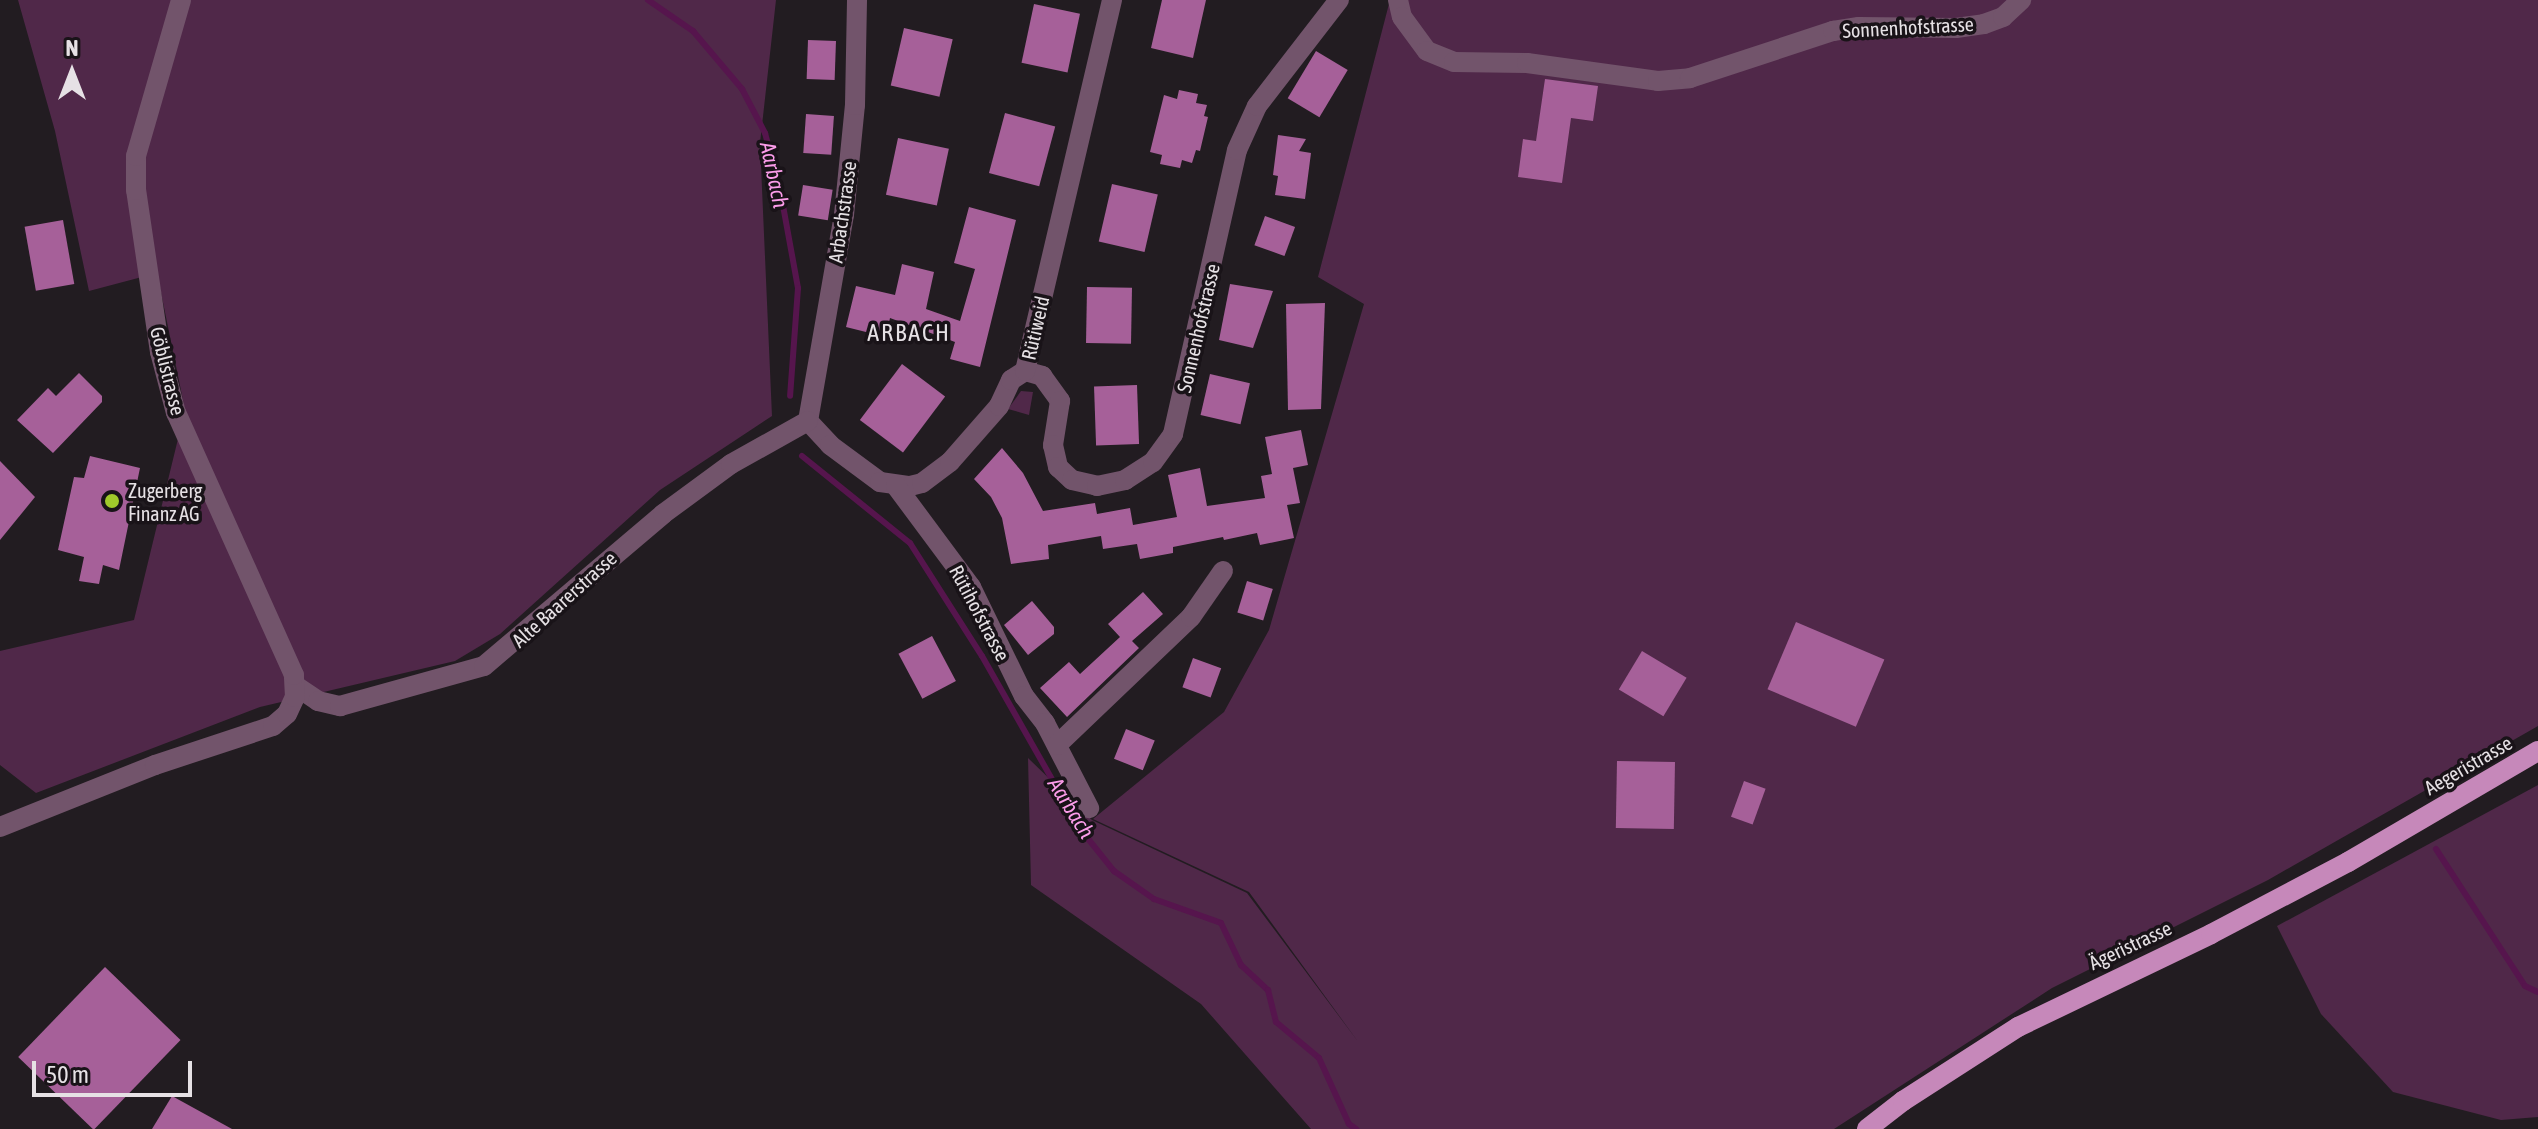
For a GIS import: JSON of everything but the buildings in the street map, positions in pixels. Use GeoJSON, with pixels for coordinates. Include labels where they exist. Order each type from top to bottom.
{"type":"FeatureCollection","features":[{"type":"Feature","properties":{"kind":"main road","name":"Aegeristrasse"},"geometry":{"type":"LineString","coordinates":[[2422,819],[2538,751]]}},
{"type":"Feature","properties":{"kind":"main road","name":"Ägeristrasse"},"geometry":{"type":"LineString","coordinates":[[1867,1129],[1903,1101],[2018,1027],[2211,934],[2422,819]]}},
{"type":"Feature","properties":{"kind":"street","name":"Göblistrasse"},"geometry":{"type":"LineString","coordinates":[[181,0],[136,156],[136,190],[160,352],[176,413],[296,686]]}},
{"type":"Feature","properties":{"kind":"street","name":"Arbachstrasse"},"geometry":{"type":"LineString","coordinates":[[808,421],[844,215],[855,105],[857,0]]}},
{"type":"Feature","properties":{"kind":"street","name":"Rütiweid"},"geometry":{"type":"LineString","coordinates":[[896,486],[922,483],[950,462],[999,406],[1011,380],[1025,371],[1112,0]]}},
{"type":"Feature","properties":{"kind":"street","name":"Sonnenhofstrasse"},"geometry":{"type":"LineString","coordinates":[[1025,371],[1042,376],[1060,401],[1053,445],[1058,467],[1072,480],[1097,486],[1125,480],[1153,462],[1173,434],[1237,150],[1257,106],[1339,0]]}},
{"type":"Feature","properties":{"kind":"street","name":"Sonnenhofstrasse"},"geometry":{"type":"LineString","coordinates":[[1398,0],[1402,17],[1427,51],[1454,62],[1527,63],[1658,81],[1690,78],[1833,31],[1859,27],[1956,28],[1984,24],[2003,17],[2021,0]]}},
{"type":"Feature","properties":{"kind":"street","name":"Alte Baarerstrasse"},"geometry":{"type":"LineString","coordinates":[[296,686],[318,701],[340,706],[484,666],[663,514],[731,464],[808,421]]}},
{"type":"Feature","properties":{"kind":"street"},"geometry":{"type":"LineString","coordinates":[[808,421],[830,445],[880,482],[896,486]]}},
{"type":"Feature","properties":{"kind":"street","name":"Rütihofstrasse"},"geometry":{"type":"LineString","coordinates":[[896,486],[971,587],[1024,696],[1057,745],[1089,808]]}},
{"type":"Feature","properties":{"kind":"street"},"geometry":{"type":"LineString","coordinates":[[1057,745],[1191,617],[1223,571]]}},
{"type":"Feature","properties":{"kind":"street"},"geometry":{"type":"LineString","coordinates":[[0,827],[155,765],[281,721],[292,707],[296,686]]}},
{"type":"Feature","properties":{"kind":"shaded area"},"geometry":{"type":"Polygon","coordinates":[[[18,0],[776,0],[760,143],[772,416],[660,490],[500,634],[455,661],[260,707],[36,793],[0,765],[0,651],[134,620],[185,410],[157,273],[89,291],[55,131],[18,0]]]}},
{"type":"Feature","properties":{"kind":"shaded area"},"geometry":{"type":"Polygon","coordinates":[[[1390,0],[2538,0],[2538,726],[2268,880],[2052,988],[1834,1129],[1311,1129],[1201,1004],[1031,885],[1028,758],[1092,820],[1247,893],[1359,1043],[1249,892],[1093,819],[1224,712],[1269,630],[1364,304],[1318,277],[1390,0]]]}},
{"type":"Feature","properties":{"kind":"shaded area"},"geometry":{"type":"Polygon","coordinates":[[[1021,391],[1033,392],[1029,415],[1008,409],[1021,391]]]}},
{"type":"Feature","properties":{"kind":"shaded area"},"geometry":{"type":"Polygon","coordinates":[[[2538,785],[2538,1117],[2501,1120],[2393,1092],[2321,1014],[2277,926],[2538,785]]]}},
{"type":"Feature","properties":{"kind":"waterway","name":"Aarbach"},"geometry":{"type":"LineString","coordinates":[[648,0],[693,31],[742,89],[765,133],[780,189],[798,288],[790,396]]}},
{"type":"Feature","properties":{"kind":"waterway","name":"Aarbach"},"geometry":{"type":"LineString","coordinates":[[802,456],[910,543],[982,656],[1081,830],[1114,871],[1154,899],[1221,923],[1241,965],[1268,990],[1276,1022],[1319,1058],[1349,1124],[1356,1129]]}},
{"type":"Feature","properties":{"kind":"waterway"},"geometry":{"type":"LineString","coordinates":[[2436,849],[2525,986],[2538,992]]}},
{"type":"Feature","properties":{"kind":"place","name":"Zugerberg Finanz AG"},"geometry":{"type":"Point","coordinates":[112,501]}},
{"type":"Feature","properties":{"kind":"district","name":"ARBACH"},"geometry":{"type":"Point","coordinates":[909,333]}}]}
